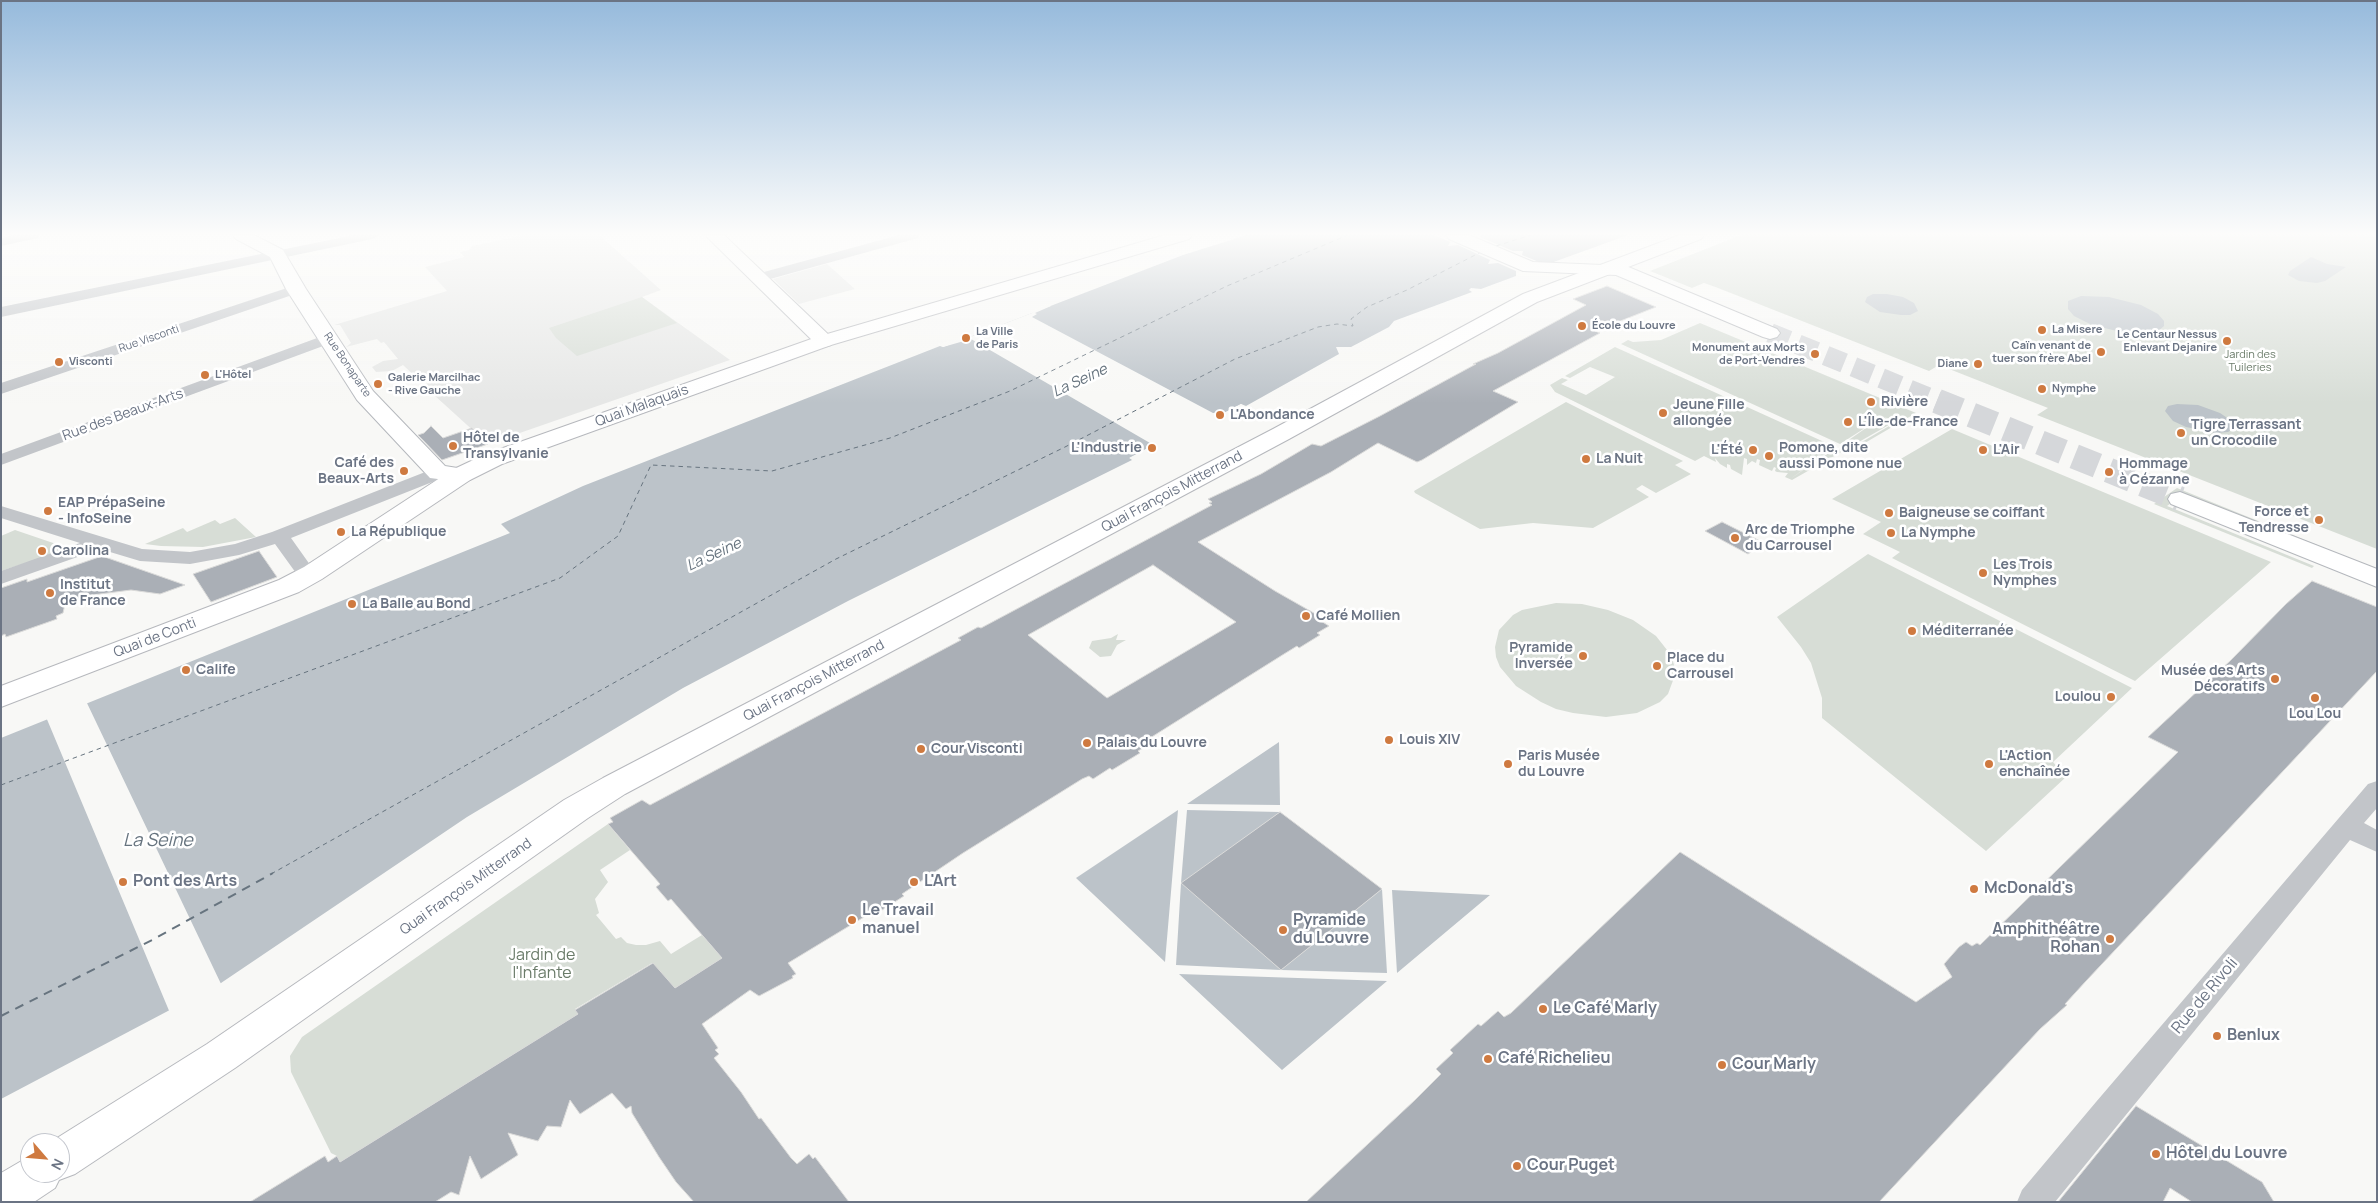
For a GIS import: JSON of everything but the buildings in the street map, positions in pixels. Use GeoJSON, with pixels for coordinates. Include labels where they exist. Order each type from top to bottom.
{"type":"FeatureCollection","features":[{"type":"Feature","properties":{"kind":"main road","name":"Rue Bonaparte"},"geometry":{"type":"LineString","coordinates":[[297,291],[365,395],[449,474]]}},
{"type":"Feature","properties":{"kind":"main road"},"geometry":{"type":"LineString","coordinates":[[772,291],[824,341]]}},
{"type":"Feature","properties":{"kind":"main road","name":"Quai Malaquais"},"geometry":{"type":"LineString","coordinates":[[308,576],[423,500],[449,474],[824,341],[993,291]]}},
{"type":"Feature","properties":{"kind":"main road","name":"Quai François Mitterrand"},"geometry":{"type":"LineString","coordinates":[[70,1154],[221,1056],[576,809],[614,786],[1281,434],[1515,291]]}},
{"type":"Feature","properties":{"kind":"main road"},"geometry":{"type":"LineString","coordinates":[[1670,291],[1770,333]]}},
{"type":"Feature","properties":{"kind":"main road"},"geometry":{"type":"LineString","coordinates":[[2180,499],[2377,579]]}},
{"type":"Feature","properties":{"kind":"main road","name":"Quai de Conti"},"geometry":{"type":"LineString","coordinates":[[1,697],[289,586],[308,576]]}},
{"type":"Feature","properties":{"kind":"main road"},"geometry":{"type":"LineString","coordinates":[[1,1198],[24,1183]]}},
{"type":"Feature","properties":{"kind":"street"},"geometry":{"type":"LineString","coordinates":[[1,312],[100,291]]}},
{"type":"Feature","properties":{"kind":"street","name":"Rue Visconti"},"geometry":{"type":"LineString","coordinates":[[1,389],[293,291]]}},
{"type":"Feature","properties":{"kind":"street","name":"Rue des Beaux-Arts"},"geometry":{"type":"LineString","coordinates":[[1,460],[328,338]]}},
{"type":"Feature","properties":{"kind":"street","name":"Quai Malaquais"},"geometry":{"type":"LineString","coordinates":[[1,512],[140,555],[190,558],[225,553],[279,536],[397,489],[449,474]]}},
{"type":"Feature","properties":{"kind":"street"},"geometry":{"type":"LineString","coordinates":[[397,489],[423,500]]}},
{"type":"Feature","properties":{"kind":"street"},"geometry":{"type":"LineString","coordinates":[[279,536],[308,576]]}},
{"type":"Feature","properties":{"kind":"street"},"geometry":{"type":"LineString","coordinates":[[1,578],[98,543]]}},
{"type":"Feature","properties":{"kind":"street","name":"Rue de Rivoli"},"geometry":{"type":"LineString","coordinates":[[2034,1202],[2377,790]]}},
{"type":"Feature","properties":{"kind":"street"},"geometry":{"type":"LineString","coordinates":[[2347,826],[2377,842]]}},
{"type":"Feature","properties":{"kind":"shaded area"},"geometry":{"type":"Polygon","coordinates":[[[447,291],[658,291],[642,297],[730,360],[488,444],[423,385],[449,376],[447,373],[420,381],[403,365],[392,371],[376,372],[372,367],[383,361],[398,359],[384,342],[381,343],[377,339],[346,347],[351,343],[340,325],[334,325],[447,291]]]}},
{"type":"Feature","properties":{"kind":"shaded area"},"geometry":{"type":"Polygon","coordinates":[[[786,291],[847,291],[799,304],[786,291]]]}},
{"type":"Feature","properties":{"kind":"green space","name":"Jardin des Tuileries"},"geometry":{"type":"Polygon","coordinates":[[[1726,291],[2377,291],[2377,549],[2037,415],[2048,408],[1939,365],[1929,371],[1726,291]]]}},
{"type":"Feature","properties":{"kind":"green space"},"geometry":{"type":"Polygon","coordinates":[[[642,297],[677,323],[577,356],[556,338],[549,328],[642,297]]]}},
{"type":"Feature","properties":{"kind":"green space"},"geometry":{"type":"Polygon","coordinates":[[[1700,323],[1916,413],[1858,447],[1855,446],[1896,422],[1882,416],[1894,422],[1850,447],[1843,444],[1876,421],[1840,444],[1621,344],[1628,340],[1633,342],[1661,340],[1700,323]]]}},
{"type":"Feature","properties":{"kind":"green space"},"geometry":{"type":"Polygon","coordinates":[[[1615,347],[1833,446],[1834,448],[1790,479],[1836,448],[1843,451],[1792,480],[1785,477],[1788,473],[1777,472],[1774,467],[1772,471],[1759,465],[1760,460],[1757,459],[1756,463],[1752,461],[1747,465],[1747,459],[1744,458],[1742,475],[1731,469],[1730,465],[1727,464],[1727,468],[1720,464],[1715,458],[1716,462],[1704,456],[1695,461],[1555,392],[1550,385],[1562,378],[1568,380],[1561,384],[1586,395],[1615,377],[1590,367],[1570,378],[1565,376],[1615,347]]]}},
{"type":"Feature","properties":{"kind":"green space"},"geometry":{"type":"Polygon","coordinates":[[[1566,402],[1683,461],[1675,465],[1691,474],[1656,493],[1642,485],[1636,489],[1649,497],[1593,528],[1533,523],[1480,529],[1415,493],[1414,491],[1566,402]]]}},
{"type":"Feature","properties":{"kind":"green space"},"geometry":{"type":"Polygon","coordinates":[[[1952,429],[2271,562],[2135,681],[1892,558],[1900,552],[1863,534],[1881,522],[1832,499],[1952,429]]]}},
{"type":"Feature","properties":{"kind":"green space"},"geometry":{"type":"Polygon","coordinates":[[[2177,488],[2332,551],[2329,554],[2184,494],[2167,506],[2314,566],[2312,568],[2154,504],[2177,488]]]}},
{"type":"Feature","properties":{"kind":"green space"},"geometry":{"type":"Polygon","coordinates":[[[235,518],[256,537],[203,547],[145,544],[183,528],[187,532],[215,520],[220,524],[235,518]]]}},
{"type":"Feature","properties":{"kind":"green space"},"geometry":{"type":"Polygon","coordinates":[[[15,530],[62,546],[56,553],[1,571],[1,536],[15,530]]]}},
{"type":"Feature","properties":{"kind":"green space"},"geometry":{"type":"Polygon","coordinates":[[[1868,554],[2132,688],[2053,762],[2066,777],[1986,851],[1822,718],[1822,698],[1811,663],[1777,617],[1868,554]]]}},
{"type":"Feature","properties":{"kind":"green space"},"geometry":{"type":"Polygon","coordinates":[[[1556,603],[1582,604],[1608,610],[1633,620],[1656,636],[1671,655],[1674,665],[1675,675],[1668,694],[1660,702],[1637,713],[1606,717],[1556,709],[1516,686],[1500,667],[1496,657],[1495,647],[1499,630],[1513,615],[1522,610],[1556,603]]]}},
{"type":"Feature","properties":{"kind":"green space"},"geometry":{"type":"Polygon","coordinates":[[[1118,634],[1116,640],[1126,640],[1117,645],[1111,656],[1100,657],[1089,648],[1092,641],[1111,638],[1118,634]]]}},
{"type":"Feature","properties":{"kind":"green space","name":"Jardin de l'Infante"},"geometry":{"type":"Polygon","coordinates":[[[608,824],[630,850],[600,870],[608,882],[595,899],[599,913],[596,915],[616,939],[621,937],[627,943],[636,945],[646,945],[660,941],[671,954],[702,935],[722,958],[675,988],[652,963],[575,1009],[578,1014],[340,1162],[337,1156],[331,1153],[291,1072],[290,1056],[302,1037],[608,824]]]}},
{"type":"Feature","properties":{"kind":"water","name":"La Seine"},"geometry":{"type":"Polygon","coordinates":[[[1089,291],[1472,292],[1394,321],[1389,327],[1351,347],[1336,347],[1339,354],[1246,406],[1241,404],[1224,413],[1220,411],[1151,443],[1148,448],[1130,458],[1132,460],[848,601],[683,688],[467,817],[221,983],[1,1099],[1,738],[510,533],[501,524],[583,486],[940,346],[943,347],[1089,291]]]}},
{"type":"Feature","properties":{"kind":"water"},"geometry":{"type":"Polygon","coordinates":[[[1873,294],[1903,297],[1914,303],[1918,311],[1910,315],[1880,312],[1865,302],[1867,297],[1873,294]]]}},
{"type":"Feature","properties":{"kind":"water"},"geometry":{"type":"Polygon","coordinates":[[[2081,296],[2109,297],[2141,305],[2158,314],[2164,321],[2164,326],[2158,331],[2141,334],[2092,325],[2074,316],[2068,309],[2068,301],[2081,296]]]}},
{"type":"Feature","properties":{"kind":"water"},"geometry":{"type":"Polygon","coordinates":[[[2177,404],[2198,405],[2220,413],[2233,422],[2234,428],[2228,432],[2216,433],[2186,427],[2173,421],[2165,411],[2168,406],[2177,404]]]}},
{"type":"Feature","properties":{"kind":"water"},"geometry":{"type":"Polygon","coordinates":[[[1279,742],[1280,805],[1187,804],[1279,742]]]}},
{"type":"Feature","properties":{"kind":"water"},"geometry":{"type":"Polygon","coordinates":[[[1178,810],[1165,962],[1076,878],[1178,810]]]}},
{"type":"Feature","properties":{"kind":"water"},"geometry":{"type":"Polygon","coordinates":[[[1187,810],[1280,812],[1182,883],[1281,970],[1176,965],[1187,810]]]}},
{"type":"Feature","properties":{"kind":"water"},"geometry":{"type":"Polygon","coordinates":[[[1382,889],[1387,973],[1281,970],[1382,889]]]}},
{"type":"Feature","properties":{"kind":"water"},"geometry":{"type":"Polygon","coordinates":[[[1392,890],[1490,895],[1397,973],[1392,890]]]}},
{"type":"Feature","properties":{"kind":"water"},"geometry":{"type":"Polygon","coordinates":[[[1179,974],[1387,981],[1282,1070],[1179,974]]]}},
{"type":"Feature","properties":{"kind":"pier"},"geometry":{"type":"Polygon","coordinates":[[[1047,304],[1051,306],[1035,313],[1037,314],[1032,317],[1213,413],[1224,413],[1241,404],[1247,408],[1241,407],[1224,415],[1214,416],[1152,445],[1150,450],[1134,458],[1135,461],[1129,458],[1148,448],[1146,447],[1150,443],[971,339],[943,347],[938,344],[970,337],[1032,313],[1047,304]]]}},
{"type":"Feature","properties":{"kind":"pier","name":"Pont des Arts"},"geometry":{"type":"Polygon","coordinates":[[[86,701],[222,986],[170,1013],[46,717],[86,701]]]}},
{"type":"Feature","properties":{"kind":"ferry route"},"geometry":{"type":"LineString","coordinates":[[1,785],[560,578],[618,536],[651,465],[772,471],[890,438],[1010,391],[1216,291]]}},
{"type":"Feature","properties":{"kind":"ferry route"},"geometry":{"type":"LineString","coordinates":[[271,874],[836,559],[1065,447],[1235,359],[1318,327],[1337,324],[1353,326],[1351,319],[1367,307],[1404,291]]}},
{"type":"Feature","properties":{"kind":"ferry route"},"geometry":{"type":"LineString","coordinates":[[1,1016],[154,939],[273,873]]}},
{"type":"Feature","properties":{"kind":"tunnel"},"geometry":{"type":"LineString","coordinates":[[1770,333],[1940,402]]}},
{"type":"Feature","properties":{"kind":"tunnel"},"geometry":{"type":"LineString","coordinates":[[1937,401],[2180,499]]}},
{"type":"Feature","properties":{"kind":"place","name":"École du Louvre"},"geometry":{"type":"Point","coordinates":[1582,326]}},
{"type":"Feature","properties":{"kind":"place","name":"La Misere"},"geometry":{"type":"Point","coordinates":[2042,330]}},
{"type":"Feature","properties":{"kind":"place","name":"La Ville de Paris"},"geometry":{"type":"Point","coordinates":[966,338]}},
{"type":"Feature","properties":{"kind":"place","name":"Le Centaur Nessus Enlevant Dejanire"},"geometry":{"type":"Point","coordinates":[2227,341]}},
{"type":"Feature","properties":{"kind":"place","name":"Caïn venant de tuer son frère Abel"},"geometry":{"type":"Point","coordinates":[2101,352]}},
{"type":"Feature","properties":{"kind":"place","name":"Monument aux Morts de Port-Vendres"},"geometry":{"type":"Point","coordinates":[1815,354]}},
{"type":"Feature","properties":{"kind":"place","name":"Visconti"},"geometry":{"type":"Point","coordinates":[59,362]}},
{"type":"Feature","properties":{"kind":"place","name":"Diane"},"geometry":{"type":"Point","coordinates":[1978,364]}},
{"type":"Feature","properties":{"kind":"place","name":"L'Hôtel"},"geometry":{"type":"Point","coordinates":[205,375]}},
{"type":"Feature","properties":{"kind":"place","name":"Galerie Marcilhac - Rive Gauche"},"geometry":{"type":"Point","coordinates":[378,384]}},
{"type":"Feature","properties":{"kind":"place","name":"Nymphe"},"geometry":{"type":"Point","coordinates":[2042,389]}},
{"type":"Feature","properties":{"kind":"place","name":"Rivière"},"geometry":{"type":"Point","coordinates":[1871,402]}},
{"type":"Feature","properties":{"kind":"place","name":"Jeune Fille allongée"},"geometry":{"type":"Point","coordinates":[1663,413]}},
{"type":"Feature","properties":{"kind":"place","name":"L'Abondance"},"geometry":{"type":"Point","coordinates":[1220,415]}},
{"type":"Feature","properties":{"kind":"place","name":"L'Île-de-France"},"geometry":{"type":"Point","coordinates":[1848,422]}},
{"type":"Feature","properties":{"kind":"place","name":"Tigre Terrassant un Crocodile"},"geometry":{"type":"Point","coordinates":[2181,433]}},
{"type":"Feature","properties":{"kind":"place","name":"Hôtel de Transylvanie"},"geometry":{"type":"Point","coordinates":[453,446]}},
{"type":"Feature","properties":{"kind":"place","name":"L'Industrie"},"geometry":{"type":"Point","coordinates":[1152,448]}},
{"type":"Feature","properties":{"kind":"place","name":"L'Été"},"geometry":{"type":"Point","coordinates":[1753,450]}},
{"type":"Feature","properties":{"kind":"place","name":"L'Air"},"geometry":{"type":"Point","coordinates":[1983,450]}},
{"type":"Feature","properties":{"kind":"place","name":"Pomone, dite aussi Pomone nue"},"geometry":{"type":"Point","coordinates":[1769,456]}},
{"type":"Feature","properties":{"kind":"place","name":"La Nuit"},"geometry":{"type":"Point","coordinates":[1586,459]}},
{"type":"Feature","properties":{"kind":"place","name":"Café des Beaux-Arts"},"geometry":{"type":"Point","coordinates":[404,471]}},
{"type":"Feature","properties":{"kind":"place","name":"Hommage à Cézanne"},"geometry":{"type":"Point","coordinates":[2109,472]}},
{"type":"Feature","properties":{"kind":"place","name":"EAP PrépaSeine - InfoSeine"},"geometry":{"type":"Point","coordinates":[48,511]}},
{"type":"Feature","properties":{"kind":"place","name":"Baigneuse se coiffant"},"geometry":{"type":"Point","coordinates":[1889,513]}},
{"type":"Feature","properties":{"kind":"place","name":"Force et Tendresse"},"geometry":{"type":"Point","coordinates":[2319,520]}},
{"type":"Feature","properties":{"kind":"place","name":"La République"},"geometry":{"type":"Point","coordinates":[341,532]}},
{"type":"Feature","properties":{"kind":"place","name":"La Nymphe"},"geometry":{"type":"Point","coordinates":[1891,533]}},
{"type":"Feature","properties":{"kind":"place","name":"Arc de Triomphe du Carrousel"},"geometry":{"type":"Point","coordinates":[1735,538]}},
{"type":"Feature","properties":{"kind":"place","name":"Carolina"},"geometry":{"type":"Point","coordinates":[42,551]}},
{"type":"Feature","properties":{"kind":"place","name":"Les Trois Nymphes"},"geometry":{"type":"Point","coordinates":[1983,573]}},
{"type":"Feature","properties":{"kind":"place","name":"Institut de France"},"geometry":{"type":"Point","coordinates":[50,593]}},
{"type":"Feature","properties":{"kind":"place","name":"La Balle au Bond"},"geometry":{"type":"Point","coordinates":[352,604]}},
{"type":"Feature","properties":{"kind":"place","name":"Café Mollien"},"geometry":{"type":"Point","coordinates":[1306,616]}},
{"type":"Feature","properties":{"kind":"place","name":"Méditerranée"},"geometry":{"type":"Point","coordinates":[1912,631]}},
{"type":"Feature","properties":{"kind":"place","name":"Pyramide Inversée"},"geometry":{"type":"Point","coordinates":[1583,656]}},
{"type":"Feature","properties":{"kind":"place","name":"Place du Carrousel"},"geometry":{"type":"Point","coordinates":[1657,666]}},
{"type":"Feature","properties":{"kind":"place","name":"Calife"},"geometry":{"type":"Point","coordinates":[186,670]}},
{"type":"Feature","properties":{"kind":"place","name":"Musée des Arts Décoratifs"},"geometry":{"type":"Point","coordinates":[2275,679]}},
{"type":"Feature","properties":{"kind":"place","name":"Loulou"},"geometry":{"type":"Point","coordinates":[2111,697]}},
{"type":"Feature","properties":{"kind":"place","name":"Lou Lou"},"geometry":{"type":"Point","coordinates":[2315,698]}},
{"type":"Feature","properties":{"kind":"place","name":"Louis XIV"},"geometry":{"type":"Point","coordinates":[1389,740]}},
{"type":"Feature","properties":{"kind":"place","name":"Palais du Louvre"},"geometry":{"type":"Point","coordinates":[1087,743]}},
{"type":"Feature","properties":{"kind":"place","name":"Cour Visconti"},"geometry":{"type":"Point","coordinates":[921,749]}},
{"type":"Feature","properties":{"kind":"place","name":"Paris Musée du Louvre"},"geometry":{"type":"Point","coordinates":[1508,764]}},
{"type":"Feature","properties":{"kind":"place","name":"L'Action enchaînée"},"geometry":{"type":"Point","coordinates":[1989,764]}},
{"type":"Feature","properties":{"kind":"place","name":"Pont des Arts"},"geometry":{"type":"Point","coordinates":[123,882]}},
{"type":"Feature","properties":{"kind":"place","name":"L'Art"},"geometry":{"type":"Point","coordinates":[914,882]}},
{"type":"Feature","properties":{"kind":"place","name":"McDonald's"},"geometry":{"type":"Point","coordinates":[1974,889]}},
{"type":"Feature","properties":{"kind":"place","name":"Le Travail manuel"},"geometry":{"type":"Point","coordinates":[852,920]}},
{"type":"Feature","properties":{"kind":"place","name":"Pyramide du Louvre"},"geometry":{"type":"Point","coordinates":[1283,930]}},
{"type":"Feature","properties":{"kind":"place","name":"Amphithéâtre Rohan"},"geometry":{"type":"Point","coordinates":[2110,939]}},
{"type":"Feature","properties":{"kind":"place","name":"Le Café Marly"},"geometry":{"type":"Point","coordinates":[1543,1009]}},
{"type":"Feature","properties":{"kind":"place","name":"Benlux"},"geometry":{"type":"Point","coordinates":[2217,1036]}},
{"type":"Feature","properties":{"kind":"place","name":"Café Richelieu"},"geometry":{"type":"Point","coordinates":[1488,1059]}},
{"type":"Feature","properties":{"kind":"place","name":"Cour Marly"},"geometry":{"type":"Point","coordinates":[1722,1065]}},
{"type":"Feature","properties":{"kind":"place","name":"Hôtel du Louvre"},"geometry":{"type":"Point","coordinates":[2156,1154]}},
{"type":"Feature","properties":{"kind":"place","name":"Cour Puget"},"geometry":{"type":"Point","coordinates":[1517,1166]}}]}
